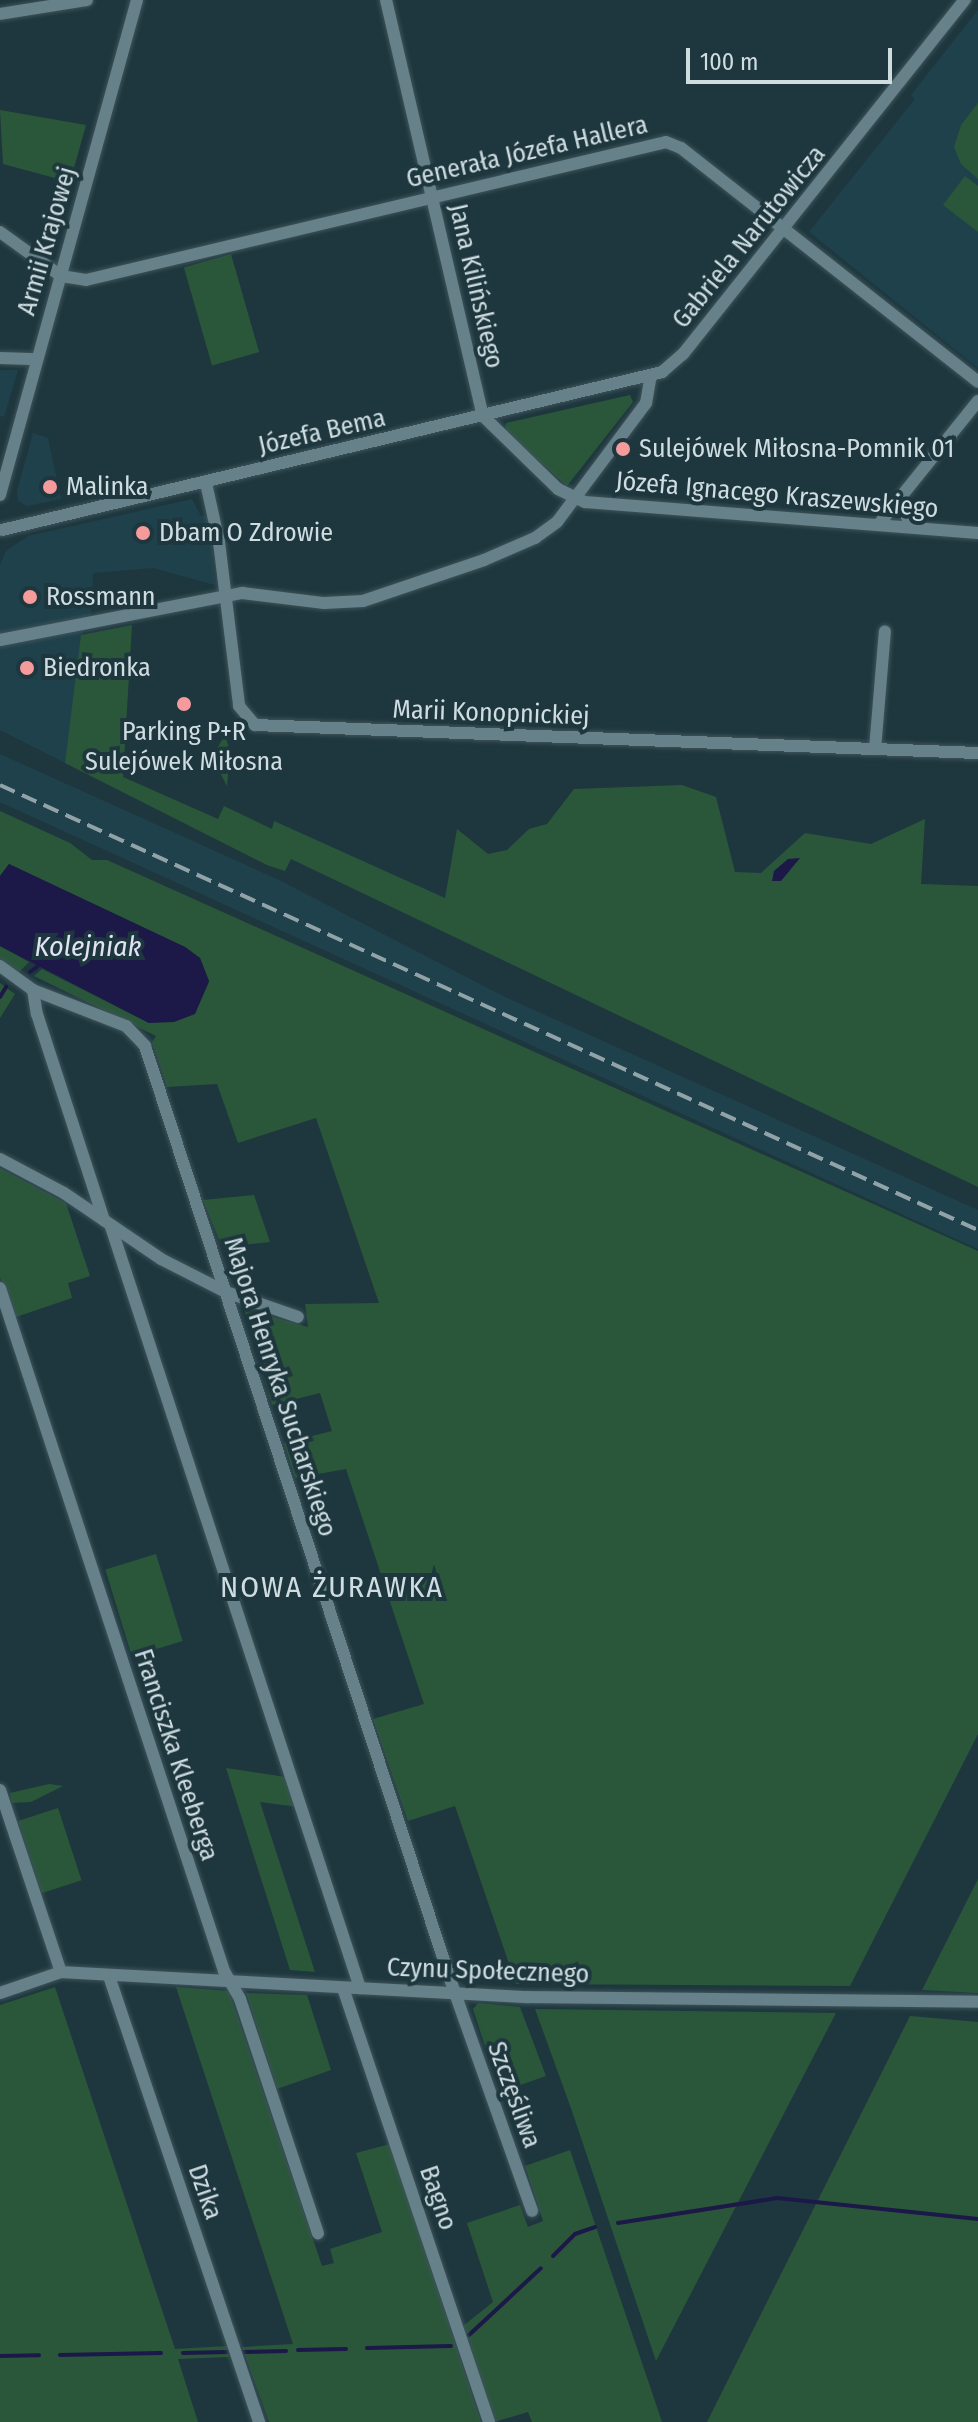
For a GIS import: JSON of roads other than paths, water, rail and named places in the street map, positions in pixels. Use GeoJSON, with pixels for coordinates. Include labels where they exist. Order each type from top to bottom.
{"type":"FeatureCollection","features":[{"type":"Feature","properties":{"kind":"street"},"geometry":{"type":"LineString","coordinates":[[0,14],[24,5],[87,0]]}},
{"type":"Feature","properties":{"kind":"street","name":"Armii Krajowej"},"geometry":{"type":"LineString","coordinates":[[0,495],[137,0]]}},
{"type":"Feature","properties":{"kind":"street","name":"Jana Kilińskiego"},"geometry":{"type":"LineString","coordinates":[[386,0],[483,416]]}},
{"type":"Feature","properties":{"kind":"street","name":"Gabriela Narutowicza"},"geometry":{"type":"LineString","coordinates":[[651,376],[683,354],[965,0]]}},
{"type":"Feature","properties":{"kind":"street","name":"Generała Józefa Hallera"},"geometry":{"type":"LineString","coordinates":[[61,276],[86,280],[662,142],[681,148],[978,382]]}},
{"type":"Feature","properties":{"kind":"street"},"geometry":{"type":"LineString","coordinates":[[0,232],[61,276]]}},
{"type":"Feature","properties":{"kind":"street"},"geometry":{"type":"LineString","coordinates":[[0,358],[37,359]]}},
{"type":"Feature","properties":{"kind":"street"},"geometry":{"type":"LineString","coordinates":[[0,640],[226,596],[258,593],[339,603],[385,597],[535,538],[557,522],[646,403],[651,376]]}},
{"type":"Feature","properties":{"kind":"street","name":"Józefa Bema"},"geometry":{"type":"LineString","coordinates":[[1,531],[651,376]]}},
{"type":"Feature","properties":{"kind":"street"},"geometry":{"type":"LineString","coordinates":[[879,524],[978,401]]}},
{"type":"Feature","properties":{"kind":"street"},"geometry":{"type":"LineString","coordinates":[[483,416],[574,499]]}},
{"type":"Feature","properties":{"kind":"street","name":"Marii Konopnickiej"},"geometry":{"type":"LineString","coordinates":[[206,483],[226,596],[239,706],[255,725],[978,753]]}},
{"type":"Feature","properties":{"kind":"street","name":"Józefa Ignacego Kraszewskiego"},"geometry":{"type":"LineString","coordinates":[[574,499],[978,533]]}},
{"type":"Feature","properties":{"kind":"street"},"geometry":{"type":"LineString","coordinates":[[900,499],[911,527]]}},
{"type":"Feature","properties":{"kind":"street"},"geometry":{"type":"LineString","coordinates":[[875,749],[885,631]]}},
{"type":"Feature","properties":{"kind":"street","name":"Majora Henryka Sucharskiego"},"geometry":{"type":"LineString","coordinates":[[0,966],[33,990],[108,1017],[139,1036],[226,1292],[455,1994]]}},
{"type":"Feature","properties":{"kind":"street"},"geometry":{"type":"LineString","coordinates":[[33,990],[37,1014],[360,1988]]}},
{"type":"Feature","properties":{"kind":"street"},"geometry":{"type":"LineString","coordinates":[[0,1159],[226,1292],[298,1317]]}},
{"type":"Feature","properties":{"kind":"street","name":"Franciszka Kleeberga"},"geometry":{"type":"LineString","coordinates":[[0,1288],[232,1985],[318,2233]]}},
{"type":"Feature","properties":{"kind":"street"},"geometry":{"type":"LineString","coordinates":[[0,1790],[61,1972]]}},
{"type":"Feature","properties":{"kind":"street","name":"Czynu Społecznego"},"geometry":{"type":"LineString","coordinates":[[0,1993],[61,1972],[232,1985],[455,1994],[978,2002]]}},
{"type":"Feature","properties":{"kind":"street","name":"Dzika"},"geometry":{"type":"LineString","coordinates":[[109,1976],[259,2422]]}},
{"type":"Feature","properties":{"kind":"street","name":"Bagno"},"geometry":{"type":"LineString","coordinates":[[343,1988],[489,2422]]}},
{"type":"Feature","properties":{"kind":"street","name":"Szczęśliwa"},"geometry":{"type":"LineString","coordinates":[[455,1994],[532,2211]]}},
{"type":"Feature","properties":{"kind":"water"},"geometry":{"type":"Polygon","coordinates":[[[800,858],[781,881],[772,881],[774,871],[788,859],[800,858]]]}},
{"type":"Feature","properties":{"kind":"water","name":"Kolejniak"},"geometry":{"type":"Polygon","coordinates":[[[9,864],[185,947],[200,958],[209,981],[195,1014],[174,1022],[149,1023],[0,946],[0,876],[9,864]]]}},
{"type":"Feature","properties":{"kind":"waterway"},"geometry":{"type":"LineString","coordinates":[[30,972],[37,967]]}},
{"type":"Feature","properties":{"kind":"waterway"},"geometry":{"type":"LineString","coordinates":[[0,997],[6,987]]}},
{"type":"Feature","properties":{"kind":"waterway"},"geometry":{"type":"LineString","coordinates":[[618,2223],[777,2198],[978,2219]]}},
{"type":"Feature","properties":{"kind":"waterway"},"geometry":{"type":"LineString","coordinates":[[553,2256],[575,2234],[595,2227]]}},
{"type":"Feature","properties":{"kind":"waterway"},"geometry":{"type":"LineString","coordinates":[[469,2335],[541,2268]]}},
{"type":"Feature","properties":{"kind":"waterway"},"geometry":{"type":"LineString","coordinates":[[367,2348],[451,2346]]}},
{"type":"Feature","properties":{"kind":"waterway"},"geometry":{"type":"LineString","coordinates":[[298,2350],[346,2349]]}},
{"type":"Feature","properties":{"kind":"waterway"},"geometry":{"type":"LineString","coordinates":[[244,2352],[286,2351]]}},
{"type":"Feature","properties":{"kind":"waterway"},"geometry":{"type":"LineString","coordinates":[[183,2353],[227,2352]]}},
{"type":"Feature","properties":{"kind":"waterway"},"geometry":{"type":"LineString","coordinates":[[60,2355],[161,2353]]}},
{"type":"Feature","properties":{"kind":"waterway"},"geometry":{"type":"LineString","coordinates":[[0,2356],[39,2355]]}},
{"type":"Feature","properties":{"kind":"railway"},"geometry":{"type":"LineString","coordinates":[[0,785],[978,1230]]}},
{"type":"Feature","properties":{"kind":"place","name":"Sulejówek Miłosna-Pomnik 01"},"geometry":{"type":"Point","coordinates":[623,449]}},
{"type":"Feature","properties":{"kind":"place","name":"Malinka"},"geometry":{"type":"Point","coordinates":[50,487]}},
{"type":"Feature","properties":{"kind":"place","name":"Dbam O Zdrowie"},"geometry":{"type":"Point","coordinates":[143,533]}},
{"type":"Feature","properties":{"kind":"place","name":"Rossmann"},"geometry":{"type":"Point","coordinates":[30,597]}},
{"type":"Feature","properties":{"kind":"place","name":"Biedronka"},"geometry":{"type":"Point","coordinates":[27,668]}},
{"type":"Feature","properties":{"kind":"place","name":"Parking P+R Sulejówek Miłosna"},"geometry":{"type":"Point","coordinates":[184,704]}},
{"type":"Feature","properties":{"kind":"district","name":"NOWA ŻURAWKA"},"geometry":{"type":"Point","coordinates":[332,1587]}}]}
